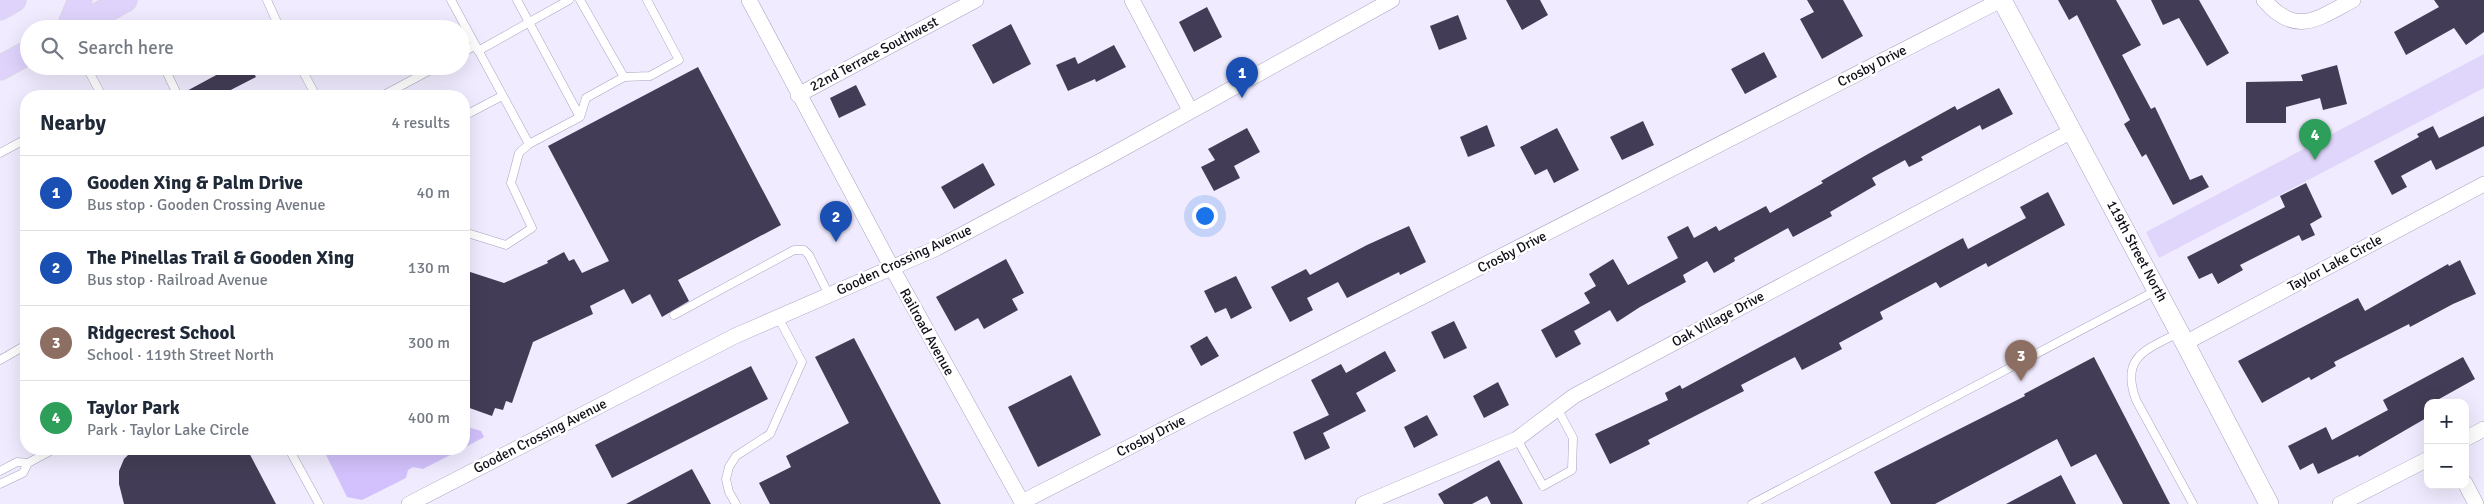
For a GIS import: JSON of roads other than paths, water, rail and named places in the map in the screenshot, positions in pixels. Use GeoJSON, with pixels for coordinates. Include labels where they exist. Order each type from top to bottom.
{"type":"FeatureCollection","features":[{"type":"Feature","properties":{"kind":"main road"},"geometry":{"type":"LineString","coordinates":[[0,8],[14,0]]}},
{"type":"Feature","properties":{"kind":"main road"},"geometry":{"type":"LineString","coordinates":[[73,20],[80,0]]}},
{"type":"Feature","properties":{"kind":"main road"},"geometry":{"type":"LineString","coordinates":[[87,20],[126,0]]}},
{"type":"Feature","properties":{"kind":"main road"},"geometry":{"type":"LineString","coordinates":[[0,68],[20,57]]}},
{"type":"Feature","properties":{"kind":"street","name":"Railroad Avenue"},"geometry":{"type":"LineString","coordinates":[[748,0],[892,268],[1022,503]]}},
{"type":"Feature","properties":{"kind":"street","name":"22nd Terrace Southwest"},"geometry":{"type":"LineString","coordinates":[[798,94],[976,0]]}},
{"type":"Feature","properties":{"kind":"street"},"geometry":{"type":"LineString","coordinates":[[1132,0],[1190,110]]}},
{"type":"Feature","properties":{"kind":"street","name":"119th Street North"},"geometry":{"type":"LineString","coordinates":[[2001,0],[2183,337],[2269,504]]}},
{"type":"Feature","properties":{"kind":"street","name":"Crosby Drive"},"geometry":{"type":"LineString","coordinates":[[1022,503],[2001,0]]}},
{"type":"Feature","properties":{"kind":"street"},"geometry":{"type":"LineString","coordinates":[[2264,0],[2275,13],[2292,22],[2310,22],[2353,0]]}},
{"type":"Feature","properties":{"kind":"street","name":"Gooden Crossing Avenue"},"geometry":{"type":"LineString","coordinates":[[408,504],[735,336],[937,248],[1066,179],[1384,2]]}},
{"type":"Feature","properties":{"kind":"street","name":"Oak Village Drive"},"geometry":{"type":"LineString","coordinates":[[1363,504],[1517,439],[1574,396],[2072,131]]}},
{"type":"Feature","properties":{"kind":"street","name":"Taylor Lake Circle"},"geometry":{"type":"LineString","coordinates":[[2183,337],[2484,184]]}},
{"type":"Feature","properties":{"kind":"street"},"geometry":{"type":"LineString","coordinates":[[2469,437],[2484,428]]}},
{"type":"Feature","properties":{"kind":"street"},"geometry":{"type":"LineString","coordinates":[[2340,504],[2424,460]]}},
{"type":"Feature","properties":{"kind":"street"},"geometry":{"type":"LineString","coordinates":[[2468,489],[2476,504]]}},
{"type":"Feature","properties":{"kind":"lane"},"geometry":{"type":"LineString","coordinates":[[267,0],[276,20]]}},
{"type":"Feature","properties":{"kind":"lane"},"geometry":{"type":"LineString","coordinates":[[451,0],[462,20]]}},
{"type":"Feature","properties":{"kind":"lane"},"geometry":{"type":"LineString","coordinates":[[516,0],[580,117]]}},
{"type":"Feature","properties":{"kind":"lane"},"geometry":{"type":"LineString","coordinates":[[470,50],[568,0]]}},
{"type":"Feature","properties":{"kind":"lane"},"geometry":{"type":"LineString","coordinates":[[580,0],[624,77]]}},
{"type":"Feature","properties":{"kind":"lane"},"geometry":{"type":"LineString","coordinates":[[470,234],[506,245],[532,228],[511,183],[519,153],[529,144],[580,117],[586,98],[624,77],[650,76],[679,60],[647,0]]}},
{"type":"Feature","properties":{"kind":"lane"},"geometry":{"type":"LineString","coordinates":[[470,35],[529,144]]}},
{"type":"Feature","properties":{"kind":"lane"},"geometry":{"type":"LineString","coordinates":[[91,75],[99,90]]}},
{"type":"Feature","properties":{"kind":"lane"},"geometry":{"type":"LineString","coordinates":[[168,75],[175,90]]}},
{"type":"Feature","properties":{"kind":"lane"},"geometry":{"type":"LineString","coordinates":[[305,75],[313,90]]}},
{"type":"Feature","properties":{"kind":"lane"},"geometry":{"type":"LineString","coordinates":[[393,90],[421,75]]}},
{"type":"Feature","properties":{"kind":"lane"},"geometry":{"type":"LineString","coordinates":[[470,113],[502,96]]}},
{"type":"Feature","properties":{"kind":"lane"},"geometry":{"type":"LineString","coordinates":[[0,153],[20,142]]}},
{"type":"Feature","properties":{"kind":"lane"},"geometry":{"type":"LineString","coordinates":[[674,314],[794,250],[804,250],[808,255],[829,295]]}},
{"type":"Feature","properties":{"kind":"lane"},"geometry":{"type":"LineString","coordinates":[[1752,504],[2157,290]]}},
{"type":"Feature","properties":{"kind":"lane"},"geometry":{"type":"LineString","coordinates":[[736,504],[729,492],[726,479],[729,467],[736,456],[770,434],[802,362],[778,317]]}},
{"type":"Feature","properties":{"kind":"lane"},"geometry":{"type":"LineString","coordinates":[[2183,337],[2145,350],[2132,364],[2130,382],[2136,400],[2194,504]]}},
{"type":"Feature","properties":{"kind":"lane"},"geometry":{"type":"LineString","coordinates":[[0,360],[20,349]]}},
{"type":"Feature","properties":{"kind":"lane"},"geometry":{"type":"LineString","coordinates":[[1517,439],[1542,486],[1572,470],[1573,438],[1558,408]]}},
{"type":"Feature","properties":{"kind":"lane"},"geometry":{"type":"LineString","coordinates":[[0,471],[17,462],[28,463],[43,455]]}},
{"type":"Feature","properties":{"kind":"lane"},"geometry":{"type":"LineString","coordinates":[[292,455],[318,504]]}},
{"type":"Feature","properties":{"kind":"lane"},"geometry":{"type":"LineString","coordinates":[[0,484],[23,473],[28,463]]}},
{"type":"Feature","properties":{"kind":"place","name":"Gooden Xing & Palm Drive"},"geometry":{"type":"Point","coordinates":[1242,98]}},
{"type":"Feature","properties":{"kind":"place","name":"Taylor Park"},"geometry":{"type":"Point","coordinates":[2315,160]}},
{"type":"Feature","properties":{"kind":"place","name":"The Pinellas Trail & Gooden Xing"},"geometry":{"type":"Point","coordinates":[836,242]}},
{"type":"Feature","properties":{"kind":"place","name":"Ridgecrest School"},"geometry":{"type":"Point","coordinates":[2021,381]}}]}
